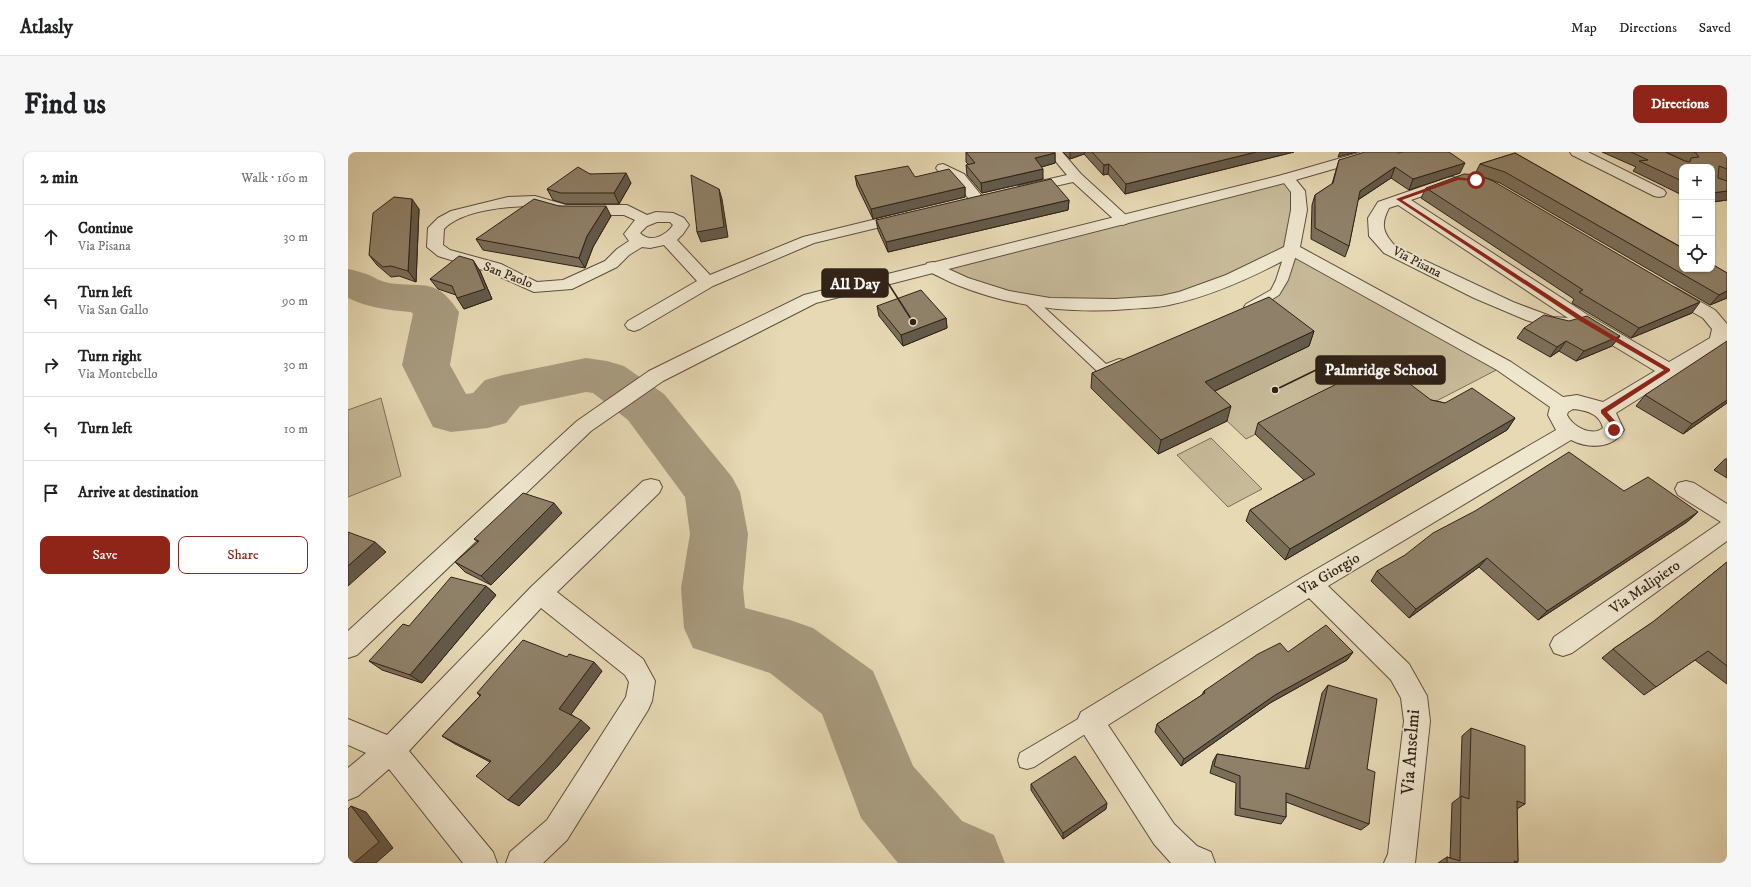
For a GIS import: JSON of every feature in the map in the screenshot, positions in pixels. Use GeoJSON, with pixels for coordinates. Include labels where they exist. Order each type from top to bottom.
{"type":"FeatureCollection","features":[{"type":"Feature","properties":{"kind":"street"},"geometry":{"type":"LineString","coordinates":[[1055,152],[1076,177],[1123,220]]}},
{"type":"Feature","properties":{"kind":"street"},"geometry":{"type":"LineString","coordinates":[[348,646],[584,426],[656,376],[810,299],[1287,178],[1377,152]]}},
{"type":"Feature","properties":{"kind":"street"},"geometry":{"type":"LineString","coordinates":[[1577,152],[1659,193]]}},
{"type":"Feature","properties":{"kind":"street"},"geometry":{"type":"LineString","coordinates":[[943,168],[959,177],[984,198],[1076,177]]}},
{"type":"Feature","properties":{"kind":"street"},"geometry":{"type":"LineString","coordinates":[[933,267],[965,283],[997,293],[1068,306],[1114,306],[1169,300],[1212,287],[1251,272],[1292,248],[1299,210],[1298,191],[1287,178]]}},
{"type":"Feature","properties":{"kind":"street","name":"Via Pisana"},"geometry":{"type":"LineString","coordinates":[[1470,180],[1458,178],[1383,205],[1376,218],[1377,236],[1390,250],[1516,310],[1539,319],[1562,324],[1582,320]]}},
{"type":"Feature","properties":{"kind":"street"},"geometry":{"type":"LineString","coordinates":[[1399,199],[1582,320],[1668,370]]}},
{"type":"Feature","properties":{"kind":"street","name":"San Paolo"},"geometry":{"type":"LineString","coordinates":[[640,241],[623,252],[611,264],[566,285],[534,287],[495,268],[444,253],[434,247],[436,228],[443,221],[456,214],[508,202],[535,201],[565,210],[628,210],[646,220]]}},
{"type":"Feature","properties":{"kind":"street"},"geometry":{"type":"LineString","coordinates":[[634,325],[707,282],[809,240],[916,214]]}},
{"type":"Feature","properties":{"kind":"street"},"geometry":{"type":"LineString","coordinates":[[665,217],[679,221],[681,225],[679,230],[667,239],[657,242],[640,241],[632,234],[635,228],[646,220],[665,217]]}},
{"type":"Feature","properties":{"kind":"street"},"geometry":{"type":"LineString","coordinates":[[667,239],[707,282]]}},
{"type":"Feature","properties":{"kind":"street"},"geometry":{"type":"LineString","coordinates":[[1292,248],[1504,366],[1561,405]]}},
{"type":"Feature","properties":{"kind":"street"},"geometry":{"type":"LineString","coordinates":[[1604,411],[1718,340],[1721,328],[1709,314],[1655,283]]}},
{"type":"Feature","properties":{"kind":"street"},"geometry":{"type":"LineString","coordinates":[[1570,402],[1580,402],[1604,411],[1613,422],[1614,430],[1611,436],[1602,439],[1591,439],[1570,431],[1562,424],[1557,416],[1557,410],[1561,405],[1570,402]]}},
{"type":"Feature","properties":{"kind":"street","name":"Via Giorgio"},"geometry":{"type":"LineString","coordinates":[[1090,720],[1311,584],[1570,431]]}},
{"type":"Feature","properties":{"kind":"street"},"geometry":{"type":"LineString","coordinates":[[348,786],[391,750],[540,593],[651,487]]}},
{"type":"Feature","properties":{"kind":"street"},"geometry":{"type":"LineString","coordinates":[[1686,489],[1727,515]]}},
{"type":"Feature","properties":{"kind":"street","name":"Via Malipiero"},"geometry":{"type":"LineString","coordinates":[[1563,645],[1727,529]]}},
{"type":"Feature","properties":{"kind":"street","name":"Via Anselmi"},"geometry":{"type":"LineString","coordinates":[[1311,584],[1400,672],[1414,696],[1416,721],[1402,859],[1399,863]]}},
{"type":"Feature","properties":{"kind":"street"},"geometry":{"type":"LineString","coordinates":[[521,863],[557,830],[639,701],[642,681],[634,666],[540,593]]}},
{"type":"Feature","properties":{"kind":"street"},"geometry":{"type":"LineString","coordinates":[[1090,720],[1164,834],[1186,857],[1200,863]]}},
{"type":"Feature","properties":{"kind":"street"},"geometry":{"type":"LineString","coordinates":[[348,732],[391,750],[482,863]]}},
{"type":"Feature","properties":{"kind":"lane"},"geometry":{"type":"LineString","coordinates":[[1240,311],[1276,292],[1282,280],[1292,248]]}},
{"type":"Feature","properties":{"kind":"lane"},"geometry":{"type":"LineString","coordinates":[[1029,300],[1104,370],[1132,357]]}},
{"type":"Feature","properties":{"kind":"lane"},"geometry":{"type":"LineString","coordinates":[[1026,760],[1090,720]]}},
{"type":"Feature","properties":{"kind":"shaded area"},"geometry":{"type":"Polygon","coordinates":[[[1287,178],[1298,191],[1293,249],[1504,366],[1421,409],[1375,374],[1246,439],[1202,397],[1309,346],[1265,311],[1276,292],[1292,249],[1169,300],[1029,300],[933,267],[1287,178]]]}},
{"type":"Feature","properties":{"kind":"shaded area"},"geometry":{"type":"Polygon","coordinates":[[[381,398],[401,476],[348,497],[348,410],[381,398]]]}},
{"type":"Feature","properties":{"kind":"shaded area"},"geometry":{"type":"Polygon","coordinates":[[[1211,438],[1262,489],[1228,507],[1177,455],[1211,438]]]}},
{"type":"Feature","properties":{"kind":"building"},"geometry":{"type":"Polygon","coordinates":[[[966,152],[1055,153],[1035,158],[1043,169],[981,183],[966,165],[975,163],[966,152]]]}},
{"type":"Feature","properties":{"kind":"building"},"geometry":{"type":"Polygon","coordinates":[[[1092,152],[1256,152],[1126,184],[1109,164],[1104,165],[1092,152]]]}},
{"type":"Feature","properties":{"kind":"building"},"geometry":{"type":"Polygon","coordinates":[[[1365,152],[1449,152],[1465,163],[1413,179],[1395,167],[1360,191],[1349,246],[1315,228],[1315,195],[1333,183],[1339,160],[1365,152]]]}},
{"type":"Feature","properties":{"kind":"building"},"geometry":{"type":"Polygon","coordinates":[[[1631,152],[1665,152],[1690,162],[1691,158],[1699,157],[1694,152],[1726,152],[1727,169],[1719,166],[1718,178],[1727,181],[1727,191],[1715,193],[1715,164],[1679,164],[1679,180],[1639,161],[1648,160],[1631,152]]]}},
{"type":"Feature","properties":{"kind":"building"},"geometry":{"type":"Polygon","coordinates":[[[1515,153],[1679,246],[1679,272],[1715,272],[1715,266],[1727,273],[1727,291],[1719,295],[1505,172],[1480,164],[1515,153]]]}},
{"type":"Feature","properties":{"kind":"building"},"geometry":{"type":"Polygon","coordinates":[[[908,166],[915,177],[949,169],[965,187],[871,209],[855,176],[908,166]]]}},
{"type":"Feature","properties":{"kind":"building"},"geometry":{"type":"Polygon","coordinates":[[[578,167],[590,174],[626,173],[614,193],[561,193],[547,189],[578,167]]]}},
{"type":"Feature","properties":{"kind":"building"},"geometry":{"type":"Polygon","coordinates":[[[1464,174],[1478,175],[1493,181],[1700,302],[1639,328],[1579,292],[1583,290],[1426,188],[1464,174]]]}},
{"type":"Feature","properties":{"kind":"building"},"geometry":{"type":"Polygon","coordinates":[[[691,175],[719,189],[724,227],[697,232],[691,175]]]}},
{"type":"Feature","properties":{"kind":"building"},"geometry":{"type":"Polygon","coordinates":[[[1051,179],[1069,200],[886,242],[876,220],[1051,179]]]}},
{"type":"Feature","properties":{"kind":"building"},"geometry":{"type":"Polygon","coordinates":[[[394,197],[412,199],[408,271],[391,266],[383,267],[369,255],[373,213],[394,197]]]}},
{"type":"Feature","properties":{"kind":"building"},"geometry":{"type":"Polygon","coordinates":[[[534,199],[559,206],[606,206],[587,236],[579,258],[476,239],[534,199]]]}},
{"type":"Feature","properties":{"kind":"building"},"geometry":{"type":"Polygon","coordinates":[[[459,256],[473,260],[485,289],[457,298],[452,286],[430,279],[459,256]]]}},
{"type":"Feature","properties":{"kind":"building"},"geometry":{"type":"Polygon","coordinates":[[[921,290],[946,318],[901,335],[877,306],[921,290]]]}},
{"type":"Feature","properties":{"kind":"building"},"geometry":{"type":"Polygon","coordinates":[[[1269,297],[1314,331],[1205,382],[1231,406],[1161,440],[1092,373],[1269,297]]]}},
{"type":"Feature","properties":{"kind":"building"},"geometry":{"type":"Polygon","coordinates":[[[1544,315],[1569,321],[1587,316],[1620,336],[1584,351],[1566,341],[1557,347],[1524,328],[1544,315]]]}},
{"type":"Feature","properties":{"kind":"building"},"geometry":{"type":"Polygon","coordinates":[[[1727,341],[1727,400],[1692,424],[1645,395],[1727,341]]]}},
{"type":"Feature","properties":{"kind":"building"},"geometry":{"type":"Polygon","coordinates":[[[1381,362],[1431,400],[1445,403],[1472,388],[1515,418],[1290,549],[1250,510],[1315,474],[1258,423],[1381,362]]]}},
{"type":"Feature","properties":{"kind":"building"},"geometry":{"type":"Polygon","coordinates":[[[1569,452],[1624,491],[1648,477],[1698,512],[1547,611],[1487,558],[1416,609],[1377,571],[1405,555],[1433,533],[1475,511],[1569,452]]]}},
{"type":"Feature","properties":{"kind":"building"},"geometry":{"type":"Polygon","coordinates":[[[523,493],[554,503],[481,576],[455,562],[479,541],[474,539],[523,493]]]}},
{"type":"Feature","properties":{"kind":"building"},"geometry":{"type":"Polygon","coordinates":[[[348,532],[375,542],[348,566],[348,532]]]}},
{"type":"Feature","properties":{"kind":"building"},"geometry":{"type":"Polygon","coordinates":[[[1727,562],[1727,666],[1708,651],[1656,687],[1613,649],[1654,621],[1727,562]]]}},
{"type":"Feature","properties":{"kind":"building"},"geometry":{"type":"Polygon","coordinates":[[[451,577],[486,586],[410,675],[369,661],[403,624],[409,626],[451,577]]]}},
{"type":"Feature","properties":{"kind":"building"},"geometry":{"type":"Polygon","coordinates":[[[1326,625],[1353,652],[1275,695],[1184,759],[1157,724],[1205,693],[1204,691],[1258,654],[1280,643],[1288,652],[1326,625]]]}},
{"type":"Feature","properties":{"kind":"building"},"geometry":{"type":"Polygon","coordinates":[[[523,640],[567,657],[569,654],[594,662],[559,709],[581,720],[546,761],[508,800],[476,776],[491,761],[442,736],[481,695],[477,693],[523,640]]]}},
{"type":"Feature","properties":{"kind":"building"},"geometry":{"type":"Polygon","coordinates":[[[1328,685],[1377,699],[1367,769],[1375,772],[1369,824],[1286,793],[1286,817],[1240,808],[1240,776],[1214,766],[1217,754],[1309,769],[1328,685]]]}},
{"type":"Feature","properties":{"kind":"building"},"geometry":{"type":"Polygon","coordinates":[[[1471,728],[1525,746],[1525,804],[1517,801],[1518,862],[1447,863],[1447,857],[1460,861],[1461,796],[1469,799],[1471,728]]]}},
{"type":"Feature","properties":{"kind":"building"},"geometry":{"type":"Polygon","coordinates":[[[1075,756],[1107,803],[1063,833],[1031,784],[1075,756]]]}},
{"type":"Feature","properties":{"kind":"building"},"geometry":{"type":"Polygon","coordinates":[[[351,806],[379,842],[354,863],[348,863],[348,809],[351,806]]]}},
{"type":"Feature","properties":{"kind":"waterway"},"geometry":{"type":"LineString","coordinates":[[348,282],[380,296],[424,299],[436,312],[426,365],[451,414],[488,410],[503,392],[586,375],[607,378],[646,407],[712,492],[719,534],[712,588],[716,628],[790,649],[849,694],[887,792],[935,848],[966,863]]}},
{"type":"Feature","properties":{"kind":"place","name":"All Day"},"geometry":{"type":"Point","coordinates":[913,322]}},
{"type":"Feature","properties":{"kind":"place","name":"Palmridge School"},"geometry":{"type":"Point","coordinates":[1275,390]}},
{"type":"Feature","properties":{"kind":"route"},"geometry":{"type":"LineString","coordinates":[[1476,180],[1458,178],[1399,199],[1582,320],[1668,370],[1604,411],[1613,422],[1614,430]]}}]}
